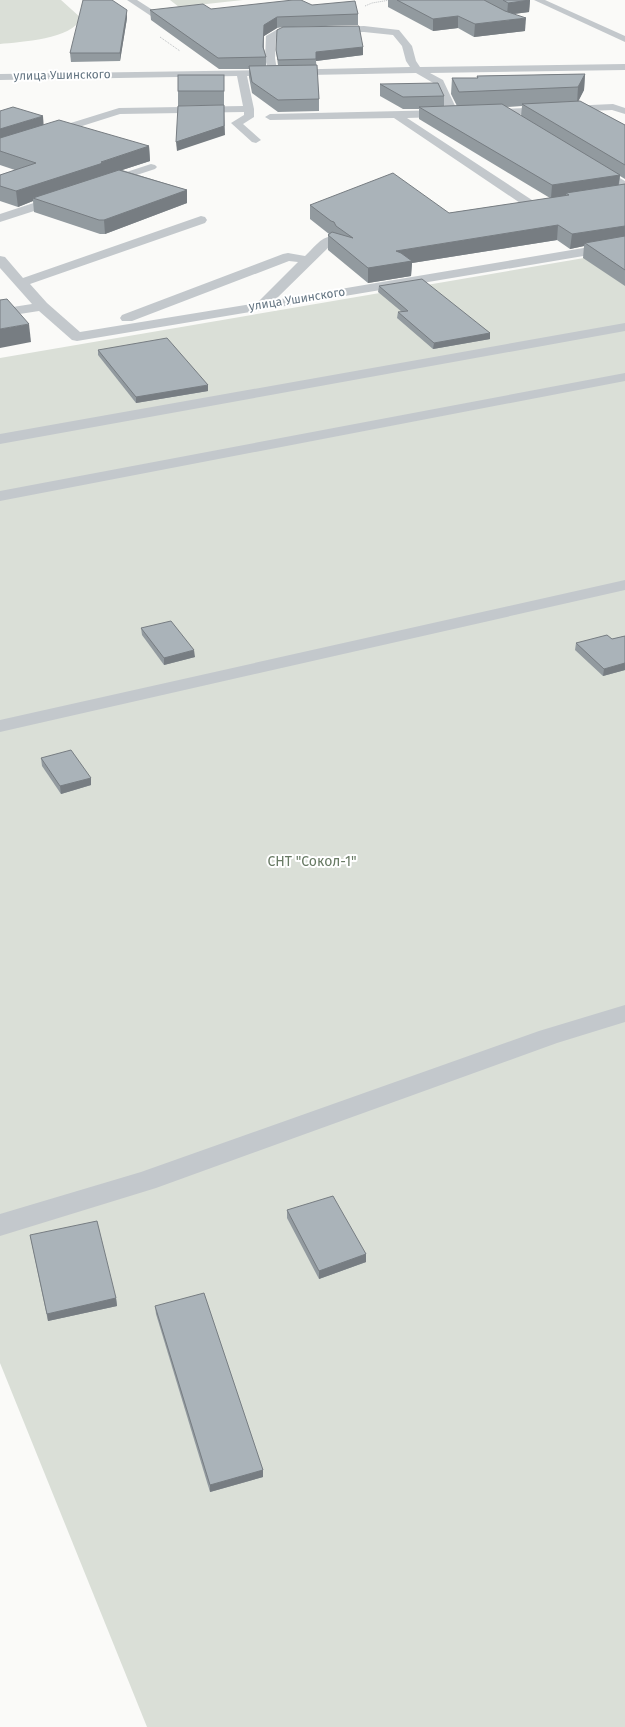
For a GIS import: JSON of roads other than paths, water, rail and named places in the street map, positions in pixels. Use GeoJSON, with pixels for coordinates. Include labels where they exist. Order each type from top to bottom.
{"type":"FeatureCollection","features":[{"type":"Feature","properties":{"kind":"street"},"geometry":{"type":"LineString","coordinates":[[131,0],[157,16]]}},
{"type":"Feature","properties":{"kind":"street"},"geometry":{"type":"LineString","coordinates":[[538,0],[625,40]]}},
{"type":"Feature","properties":{"kind":"street"},"geometry":{"type":"LineString","coordinates":[[273,72],[270,58],[271,36],[280,31],[364,29],[396,32],[407,46],[411,61],[417,70],[439,82],[453,113]]}},
{"type":"Feature","properties":{"kind":"street","name":"улица Ушинского"},"geometry":{"type":"LineString","coordinates":[[0,77],[104,79],[241,72],[625,67]]}},
{"type":"Feature","properties":{"kind":"street"},"geometry":{"type":"LineString","coordinates":[[241,72],[250,117],[236,123],[256,140]]}},
{"type":"Feature","properties":{"kind":"street"},"geometry":{"type":"LineString","coordinates":[[517,120],[500,112],[613,107],[625,111]]}},
{"type":"Feature","properties":{"kind":"street"},"geometry":{"type":"LineString","coordinates":[[0,149],[119,111],[249,109]]}},
{"type":"Feature","properties":{"kind":"street"},"geometry":{"type":"LineString","coordinates":[[270,117],[482,112]]}},
{"type":"Feature","properties":{"kind":"street"},"geometry":{"type":"LineString","coordinates":[[396,115],[533,206],[564,201]]}},
{"type":"Feature","properties":{"kind":"street"},"geometry":{"type":"LineString","coordinates":[[585,161],[622,191]]}},
{"type":"Feature","properties":{"kind":"street"},"geometry":{"type":"LineString","coordinates":[[90,188],[151,167]]}},
{"type":"Feature","properties":{"kind":"street"},"geometry":{"type":"LineString","coordinates":[[0,218],[75,193]]}},
{"type":"Feature","properties":{"kind":"street"},"geometry":{"type":"LineString","coordinates":[[21,283],[201,220]]}},
{"type":"Feature","properties":{"kind":"street"},"geometry":{"type":"LineString","coordinates":[[262,305],[329,240]]}},
{"type":"Feature","properties":{"kind":"street","name":"улица Ушинского"},"geometry":{"type":"LineString","coordinates":[[77,337],[625,245]]}},
{"type":"Feature","properties":{"kind":"street"},"geometry":{"type":"LineString","coordinates":[[0,260],[42,306],[77,337],[288,257],[307,260]]}},
{"type":"Feature","properties":{"kind":"street"},"geometry":{"type":"LineString","coordinates":[[0,313],[42,306]]}},
{"type":"Feature","properties":{"kind":"street"},"geometry":{"type":"LineString","coordinates":[[0,439],[625,327]]}},
{"type":"Feature","properties":{"kind":"street"},"geometry":{"type":"LineString","coordinates":[[0,496],[625,377]]}},
{"type":"Feature","properties":{"kind":"street"},"geometry":{"type":"LineString","coordinates":[[0,726],[625,585]]}},
{"type":"Feature","properties":{"kind":"street"},"geometry":{"type":"LineString","coordinates":[[0,1225],[147,1181],[548,1037],[625,1013]]}},
{"type":"Feature","properties":{"kind":"park label","name":"СНТ \"Сокол-1\""},"geometry":{"type":"Point","coordinates":[312,861]}}]}
